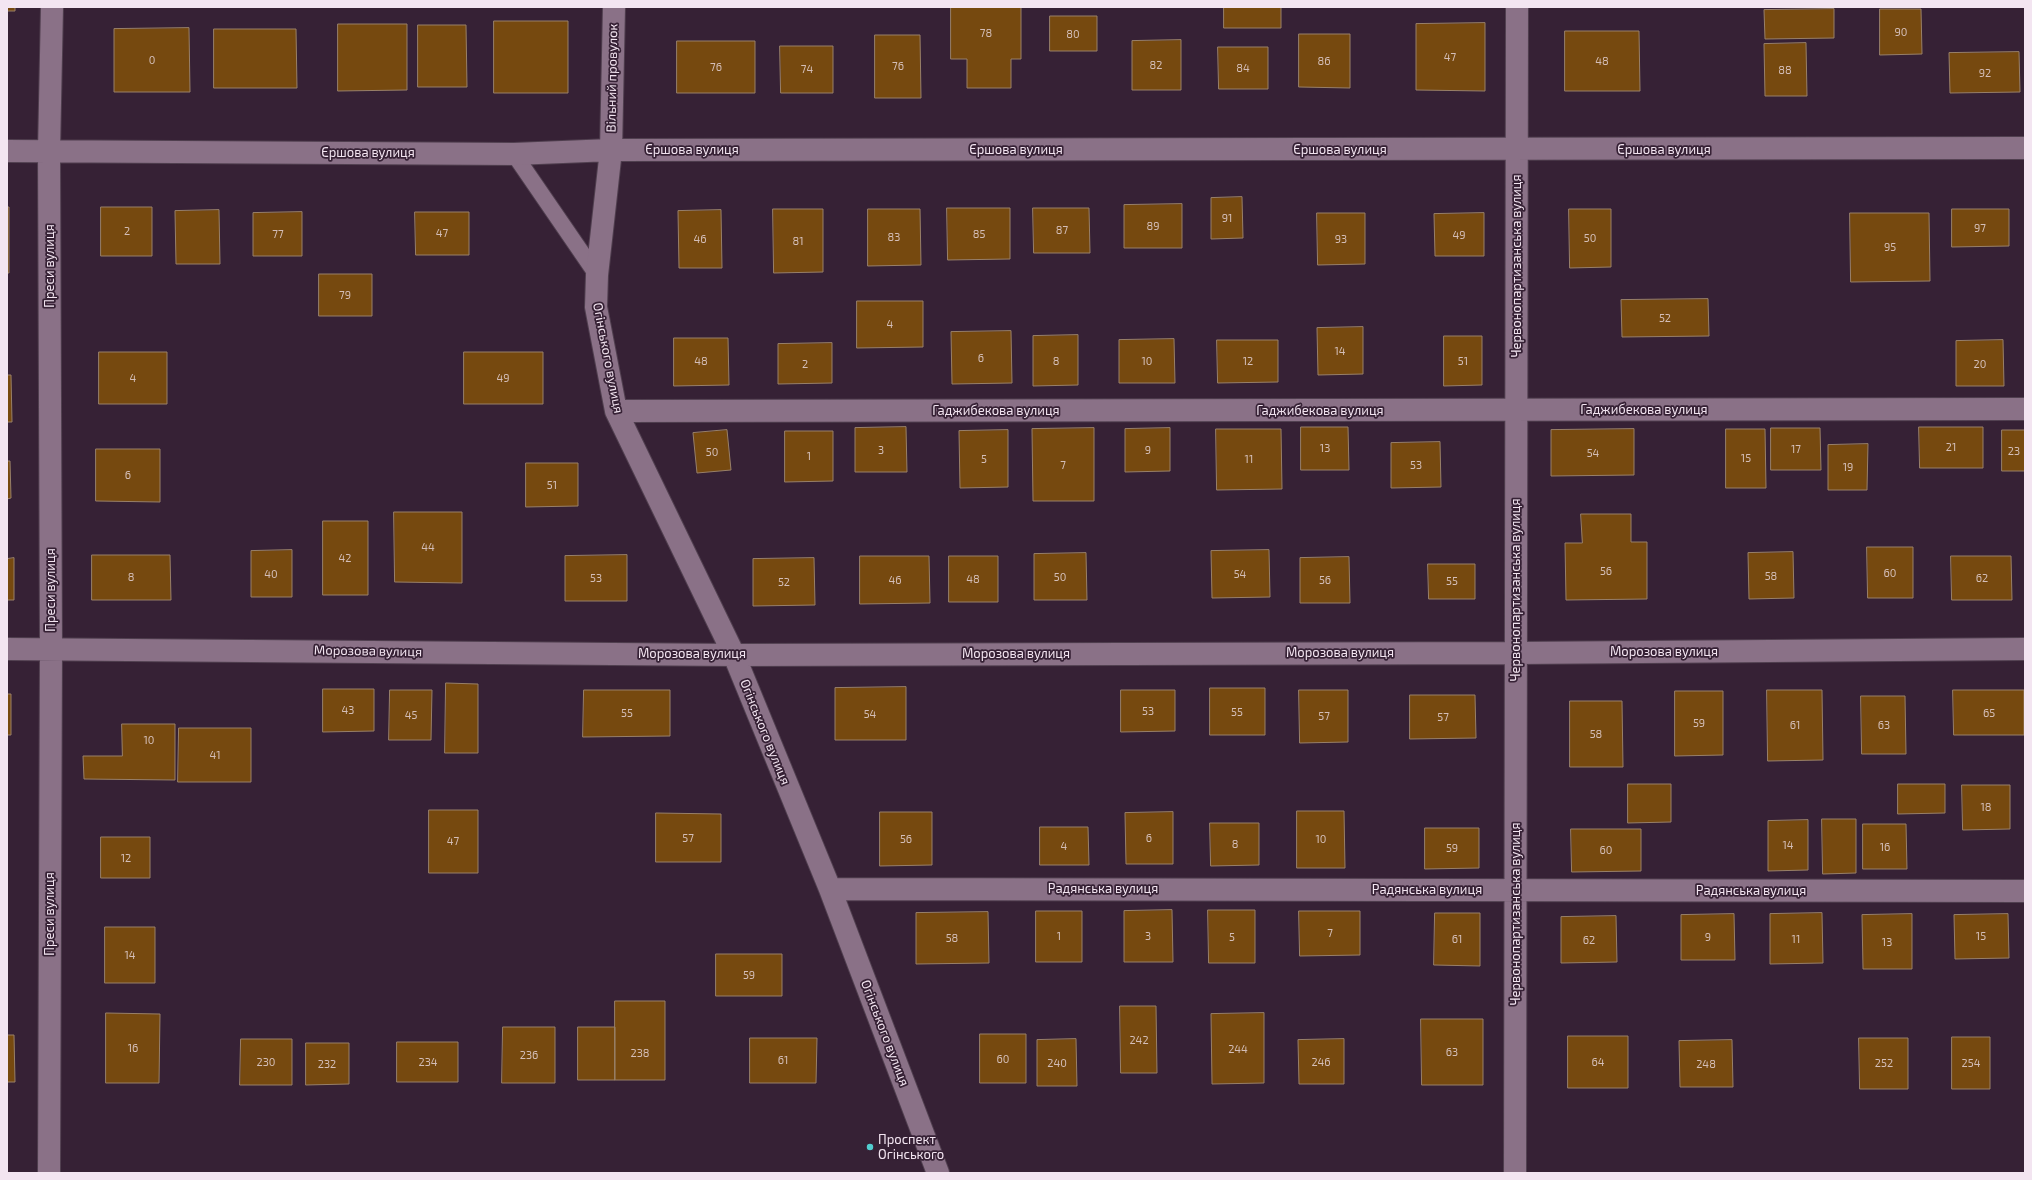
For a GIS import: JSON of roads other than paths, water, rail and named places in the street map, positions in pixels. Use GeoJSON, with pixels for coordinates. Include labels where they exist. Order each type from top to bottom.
{"type":"FeatureCollection","features":[{"type":"Feature","properties":{"kind":"street","name":"Преси вулиця"},"geometry":{"type":"LineString","coordinates":[[49,1173],[51,648],[50,151],[52,7]]}},
{"type":"Feature","properties":{"kind":"street","name":"Вільний провулок"},"geometry":{"type":"LineString","coordinates":[[611,150],[614,7]]}},
{"type":"Feature","properties":{"kind":"street","name":"Червонопартизанська вулиця"},"geometry":{"type":"LineString","coordinates":[[1515,1173],[1517,7]]}},
{"type":"Feature","properties":{"kind":"street","name":"Єршова вулиця"},"geometry":{"type":"LineString","coordinates":[[7,151],[514,154],[611,150],[1517,150],[2025,148]]}},
{"type":"Feature","properties":{"kind":"street","name":"Огінського вулиця"},"geometry":{"type":"LineString","coordinates":[[611,150],[597,276],[596,307],[616,411],[734,655],[830,889],[938,1173]]}},
{"type":"Feature","properties":{"kind":"street","name":"Гаджибекова вулиця"},"geometry":{"type":"LineString","coordinates":[[616,411],[1517,411],[2025,409]]}},
{"type":"Feature","properties":{"kind":"street","name":"Морозова вулиця"},"geometry":{"type":"LineString","coordinates":[[7,649],[51,648],[734,655],[1516,653],[2025,649]]}},
{"type":"Feature","properties":{"kind":"street","name":"Радянська вулиця"},"geometry":{"type":"LineString","coordinates":[[830,889],[2025,891]]}},
{"type":"Feature","properties":{"kind":"lane"},"geometry":{"type":"LineString","coordinates":[[514,154],[597,276]]}},
{"type":"Feature","properties":{"kind":"place","name":"Проспект Огінського"},"geometry":{"type":"Point","coordinates":[870,1147]}}]}
